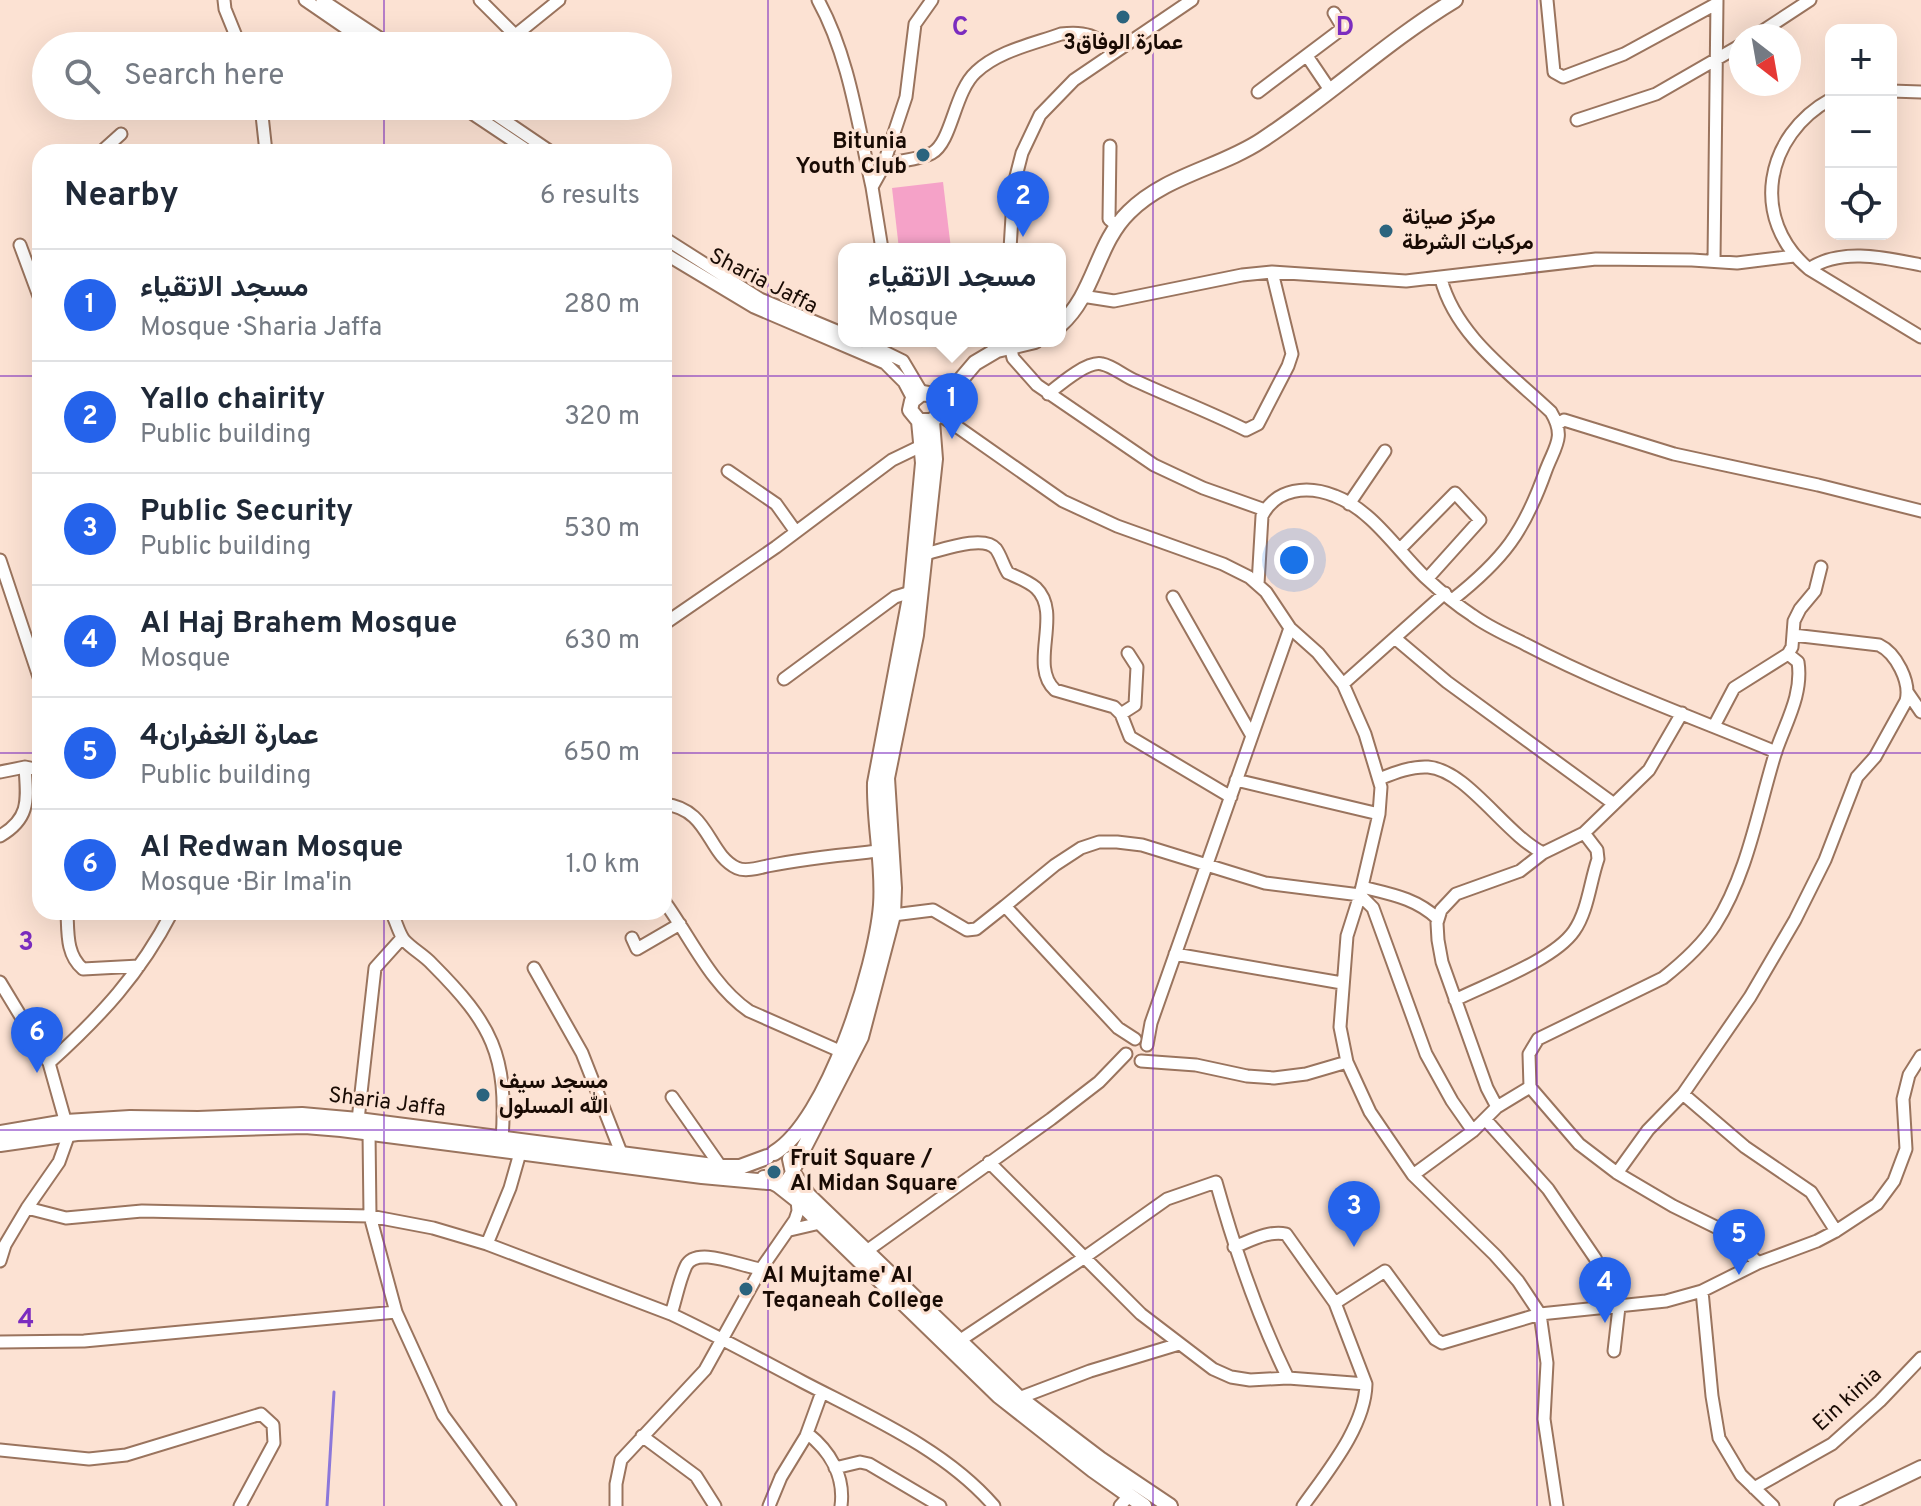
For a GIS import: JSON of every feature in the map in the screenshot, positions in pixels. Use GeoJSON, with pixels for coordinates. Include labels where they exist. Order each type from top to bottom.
{"type":"FeatureCollection","features":[{"type":"Feature","properties":{"kind":"main road"},"geometry":{"type":"LineString","coordinates":[[1066,319],[1076,309],[1116,225],[1149,194],[1259,142],[1455,0]]}},
{"type":"Feature","properties":{"kind":"main road"},"geometry":{"type":"LineString","coordinates":[[1003,347],[987,355],[928,407],[921,446],[923,463],[911,592],[875,783],[874,814],[882,879],[879,924],[860,1000],[842,1052],[797,1134],[770,1155],[762,1169],[773,1184],[862,1254],[1019,1398],[1100,1459],[1170,1506]]}},
{"type":"Feature","properties":{"kind":"main road"},"geometry":{"type":"LineString","coordinates":[[773,1184],[787,1182],[861,1037],[893,915],[887,778],[916,635],[925,554],[935,459],[928,407]]}},
{"type":"Feature","properties":{"kind":"main road","name":"Sharia Jaffa"},"geometry":{"type":"LineString","coordinates":[[0,1133],[302,1115],[721,1167],[740,1167],[770,1155]]}},
{"type":"Feature","properties":{"kind":"main road","name":"Sharia Jaffa"},"geometry":{"type":"LineString","coordinates":[[0,1144],[67,1128],[305,1126],[773,1184]]}},
{"type":"Feature","properties":{"kind":"main road"},"geometry":{"type":"LineString","coordinates":[[770,1155],[784,1154],[808,1195],[999,1396],[1125,1501],[1144,1506]]}},
{"type":"Feature","properties":{"kind":"main road"},"geometry":{"type":"LineString","coordinates":[[1842,1506],[1921,1468]]}},
{"type":"Feature","properties":{"kind":"main road"},"geometry":{"type":"LineString","coordinates":[[1863,1506],[1921,1478]]}},
{"type":"Feature","properties":{"kind":"street"},"geometry":{"type":"LineString","coordinates":[[224,0],[234,32]]}},
{"type":"Feature","properties":{"kind":"street"},"geometry":{"type":"LineString","coordinates":[[305,0],[352,32]]}},
{"type":"Feature","properties":{"kind":"street"},"geometry":{"type":"LineString","coordinates":[[322,0],[371,32]]}},
{"type":"Feature","properties":{"kind":"street"},"geometry":{"type":"LineString","coordinates":[[480,0],[512,32]]}},
{"type":"Feature","properties":{"kind":"street"},"geometry":{"type":"LineString","coordinates":[[519,32],[559,0]]}},
{"type":"Feature","properties":{"kind":"street"},"geometry":{"type":"LineString","coordinates":[[818,0],[827,16],[845,70],[872,187],[881,243]]}},
{"type":"Feature","properties":{"kind":"street"},"geometry":{"type":"LineString","coordinates":[[872,187],[906,97],[915,24],[932,0]]}},
{"type":"Feature","properties":{"kind":"street"},"geometry":{"type":"LineString","coordinates":[[1010,243],[1014,184],[1022,153],[1040,115],[1074,80],[1192,0]]}},
{"type":"Feature","properties":{"kind":"street"},"geometry":{"type":"LineString","coordinates":[[1547,0],[1554,72],[1563,77],[1624,54],[1716,2],[1714,261]]}},
{"type":"Feature","properties":{"kind":"street"},"geometry":{"type":"LineString","coordinates":[[1773,24],[1810,0]]}},
{"type":"Feature","properties":{"kind":"street"},"geometry":{"type":"LineString","coordinates":[[1258,92],[1343,28],[1334,13]]}},
{"type":"Feature","properties":{"kind":"street"},"geometry":{"type":"LineString","coordinates":[[883,164],[920,157],[938,148],[962,90],[976,71],[988,62],[1071,33],[1097,37],[1112,53]]}},
{"type":"Feature","properties":{"kind":"street"},"geometry":{"type":"LineString","coordinates":[[1577,120],[1656,94],[1729,53]]}},
{"type":"Feature","properties":{"kind":"street"},"geometry":{"type":"LineString","coordinates":[[1307,56],[1330,90]]}},
{"type":"Feature","properties":{"kind":"street"},"geometry":{"type":"LineString","coordinates":[[1897,91],[1921,92]]}},
{"type":"Feature","properties":{"kind":"street"},"geometry":{"type":"LineString","coordinates":[[1825,103],[1795,126],[1783,144],[1775,164],[1772,192],[1774,214],[1794,256],[1809,269],[1921,337]]}},
{"type":"Feature","properties":{"kind":"street"},"geometry":{"type":"LineString","coordinates":[[263,120],[265,144]]}},
{"type":"Feature","properties":{"kind":"street"},"geometry":{"type":"LineString","coordinates":[[482,120],[518,144]]}},
{"type":"Feature","properties":{"kind":"street"},"geometry":{"type":"LineString","coordinates":[[504,120],[539,144]]}},
{"type":"Feature","properties":{"kind":"street"},"geometry":{"type":"LineString","coordinates":[[110,144],[121,134]]}},
{"type":"Feature","properties":{"kind":"street"},"geometry":{"type":"LineString","coordinates":[[1110,146],[1109,219],[1116,225]]}},
{"type":"Feature","properties":{"kind":"street"},"geometry":{"type":"LineString","coordinates":[[672,243],[760,299],[838,332]]}},
{"type":"Feature","properties":{"kind":"street"},"geometry":{"type":"LineString","coordinates":[[20,245],[32,277]]}},
{"type":"Feature","properties":{"kind":"street"},"geometry":{"type":"LineString","coordinates":[[1082,296],[1114,301],[1242,275],[1272,272],[1406,281],[1596,259],[1750,263],[1794,256]]}},
{"type":"Feature","properties":{"kind":"street"},"geometry":{"type":"LineString","coordinates":[[1809,269],[1826,259],[1845,258],[1889,257],[1921,265]]}},
{"type":"Feature","properties":{"kind":"street","name":"Sharia Jaffa"},"geometry":{"type":"LineString","coordinates":[[672,258],[754,307],[838,341]]}},
{"type":"Feature","properties":{"kind":"street"},"geometry":{"type":"LineString","coordinates":[[1048,394],[1081,371],[1103,364],[1246,430],[1258,424],[1292,354],[1272,272]]}},
{"type":"Feature","properties":{"kind":"street"},"geometry":{"type":"LineString","coordinates":[[1343,684],[1448,597],[1489,571],[1538,498],[1560,437],[1558,424],[1551,412],[1466,329],[1445,296],[1441,279]]}},
{"type":"Feature","properties":{"kind":"street","name":"Sharia Jaffa"},"geometry":{"type":"LineString","coordinates":[[852,347],[889,366],[928,407]]}},
{"type":"Feature","properties":{"kind":"street"},"geometry":{"type":"LineString","coordinates":[[889,366],[893,347]]}},
{"type":"Feature","properties":{"kind":"street"},"geometry":{"type":"LineString","coordinates":[[893,347],[928,407],[1063,501],[1117,526],[1223,564],[1258,584],[1290,628],[1318,653],[1343,684],[1365,734],[1379,779],[1379,814],[1347,936],[1340,1027],[1347,1062],[1370,1112],[1413,1175],[1495,1255],[1518,1281],[1540,1314],[1547,1363],[1544,1419],[1557,1506]]}},
{"type":"Feature","properties":{"kind":"street"},"geometry":{"type":"LineString","coordinates":[[1010,347],[1021,369],[1048,394],[1154,465],[1203,488],[1265,510]]}},
{"type":"Feature","properties":{"kind":"street"},"geometry":{"type":"LineString","coordinates":[[1558,424],[1564,420],[1674,454],[1921,511]]}},
{"type":"Feature","properties":{"kind":"street"},"geometry":{"type":"LineString","coordinates":[[672,618],[892,460],[921,446]]}},
{"type":"Feature","properties":{"kind":"street"},"geometry":{"type":"LineString","coordinates":[[1349,504],[1385,451]]}},
{"type":"Feature","properties":{"kind":"street"},"geometry":{"type":"LineString","coordinates":[[728,471],[776,504],[796,532]]}},
{"type":"Feature","properties":{"kind":"street"},"geometry":{"type":"LineString","coordinates":[[1258,584],[1262,516],[1265,510],[1284,494],[1307,488],[1339,497],[1400,549],[1427,579],[1473,616],[1568,666],[1776,752]]}},
{"type":"Feature","properties":{"kind":"street"},"geometry":{"type":"LineString","coordinates":[[1400,549],[1455,493],[1480,520],[1427,579]]}},
{"type":"Feature","properties":{"kind":"street"},"geometry":{"type":"LineString","coordinates":[[925,554],[975,542],[992,545],[1008,573],[1034,585],[1040,593],[1046,626],[1045,669],[1049,685],[1055,690],[1114,707],[1121,714],[1130,737],[1231,797]]}},
{"type":"Feature","properties":{"kind":"street"},"geometry":{"type":"LineString","coordinates":[[0,560],[32,656]]}},
{"type":"Feature","properties":{"kind":"street"},"geometry":{"type":"LineString","coordinates":[[1714,726],[1734,688],[1788,654],[1792,647],[1794,621],[1815,591],[1821,567]]}},
{"type":"Feature","properties":{"kind":"street"},"geometry":{"type":"LineString","coordinates":[[784,679],[895,597],[911,592]]}},
{"type":"Feature","properties":{"kind":"street"},"geometry":{"type":"LineString","coordinates":[[1173,597],[1252,736]]}},
{"type":"Feature","properties":{"kind":"street"},"geometry":{"type":"LineString","coordinates":[[1102,1079],[1147,1056],[1142,1043],[1290,628]]}},
{"type":"Feature","properties":{"kind":"street"},"geometry":{"type":"LineString","coordinates":[[1793,635],[1879,645],[1888,650],[1906,681],[1908,693],[1921,712]]}},
{"type":"Feature","properties":{"kind":"street"},"geometry":{"type":"LineString","coordinates":[[1396,639],[1447,682],[1614,804]]}},
{"type":"Feature","properties":{"kind":"street"},"geometry":{"type":"LineString","coordinates":[[1121,714],[1135,705],[1137,667],[1128,653]]}},
{"type":"Feature","properties":{"kind":"street"},"geometry":{"type":"LineString","coordinates":[[1758,1263],[1730,1234],[1673,1206],[1617,1173],[1579,1144],[1530,1087],[1529,1054],[1538,1039],[1663,978],[1714,927],[1745,858],[1776,752],[1797,694],[1798,662],[1788,654]]}},
{"type":"Feature","properties":{"kind":"street"},"geometry":{"type":"LineString","coordinates":[[1617,1173],[1648,1130],[1683,1094],[1750,997],[1795,920],[1825,860],[1857,777],[1875,757],[1908,693]]}},
{"type":"Feature","properties":{"kind":"street"},"geometry":{"type":"LineString","coordinates":[[1497,1107],[1487,1088],[1442,962],[1438,919],[1446,902],[1456,894],[1520,871],[1543,853],[1584,833],[1649,770],[1682,713]]}},
{"type":"Feature","properties":{"kind":"street"},"geometry":{"type":"LineString","coordinates":[[0,836],[12,829],[23,815],[27,799],[25,767]]}},
{"type":"Feature","properties":{"kind":"street"},"geometry":{"type":"LineString","coordinates":[[1379,779],[1426,767],[1445,772],[1458,779],[1514,834],[1543,853]]}},
{"type":"Feature","properties":{"kind":"street"},"geometry":{"type":"LineString","coordinates":[[0,772],[32,768]]}},
{"type":"Feature","properties":{"kind":"street"},"geometry":{"type":"LineString","coordinates":[[1236,780],[1379,814]]}},
{"type":"Feature","properties":{"kind":"street"},"geometry":{"type":"LineString","coordinates":[[672,806],[702,822],[725,858],[738,869],[756,869],[815,856],[879,851]]}},
{"type":"Feature","properties":{"kind":"street"},"geometry":{"type":"LineString","coordinates":[[1455,1000],[1545,957],[1565,942],[1575,929],[1598,859],[1597,850],[1584,833]]}},
{"type":"Feature","properties":{"kind":"street"},"geometry":{"type":"LineString","coordinates":[[893,915],[933,910],[967,930],[976,929],[1055,865],[1081,848],[1099,842],[1142,845],[1265,883],[1407,898],[1429,910],[1438,919]]}},
{"type":"Feature","properties":{"kind":"street"},"geometry":{"type":"LineString","coordinates":[[1361,891],[1373,908],[1426,1054],[1473,1131]]}},
{"type":"Feature","properties":{"kind":"street"},"geometry":{"type":"LineString","coordinates":[[1005,906],[1118,1028],[1170,1062]]}},
{"type":"Feature","properties":{"kind":"street"},"geometry":{"type":"LineString","coordinates":[[672,912],[714,976],[737,1003],[842,1052]]}},
{"type":"Feature","properties":{"kind":"street"},"geometry":{"type":"LineString","coordinates":[[67,920],[69,948],[75,963],[83,969],[139,966]]}},
{"type":"Feature","properties":{"kind":"street"},"geometry":{"type":"LineString","coordinates":[[49,1063],[108,1008],[158,941],[168,920]]}},
{"type":"Feature","properties":{"kind":"street"},"geometry":{"type":"LineString","coordinates":[[394,920],[402,938],[468,1001],[487,1029],[501,1070],[504,1108],[502,1140]]}},
{"type":"Feature","properties":{"kind":"street"},"geometry":{"type":"LineString","coordinates":[[632,938],[637,949],[680,924]]}},
{"type":"Feature","properties":{"kind":"street"},"geometry":{"type":"LineString","coordinates":[[358,1120],[375,968],[402,938]]}},
{"type":"Feature","properties":{"kind":"street"},"geometry":{"type":"LineString","coordinates":[[1175,954],[1342,983]]}},
{"type":"Feature","properties":{"kind":"street"},"geometry":{"type":"LineString","coordinates":[[534,968],[582,1053],[622,1155]]}},
{"type":"Feature","properties":{"kind":"street"},"geometry":{"type":"LineString","coordinates":[[0,982],[5,1002],[49,1063],[67,1128],[59,1162],[27,1208],[5,1245],[0,1261]]}},
{"type":"Feature","properties":{"kind":"street"},"geometry":{"type":"LineString","coordinates":[[1118,1028],[1131,1060],[1196,1065],[1247,1076],[1274,1078],[1306,1074],[1347,1062]]}},
{"type":"Feature","properties":{"kind":"street"},"geometry":{"type":"LineString","coordinates":[[862,1254],[1102,1079],[1126,1052],[1128,1043],[1142,1043]]}},
{"type":"Feature","properties":{"kind":"street"},"geometry":{"type":"LineString","coordinates":[[1335,1303],[1385,1271],[1435,1339],[1442,1343],[1540,1314],[1666,1301],[1702,1291],[1758,1263],[1817,1241],[1877,1204],[1894,1181],[1906,1149],[1903,1099],[1909,1075],[1921,1056]]}},
{"type":"Feature","properties":{"kind":"street"},"geometry":{"type":"LineString","coordinates":[[1413,1175],[1473,1131],[1497,1107],[1530,1087]]}},
{"type":"Feature","properties":{"kind":"street"},"geometry":{"type":"LineString","coordinates":[[1683,1094],[1745,1147],[1811,1192],[1836,1231]]}},
{"type":"Feature","properties":{"kind":"street"},"geometry":{"type":"LineString","coordinates":[[672,1097],[721,1167]]}},
{"type":"Feature","properties":{"kind":"street"},"geometry":{"type":"LineString","coordinates":[[1485,1119],[1548,1189],[1595,1258],[1619,1307],[1614,1351]]}},
{"type":"Feature","properties":{"kind":"street"},"geometry":{"type":"LineString","coordinates":[[369,1132],[370,1216],[396,1312],[443,1415],[510,1506]]}},
{"type":"Feature","properties":{"kind":"street"},"geometry":{"type":"LineString","coordinates":[[487,1244],[510,1188],[520,1153]]}},
{"type":"Feature","properties":{"kind":"street"},"geometry":{"type":"LineString","coordinates":[[989,1162],[1141,1314],[1213,1369],[1231,1377],[1250,1380],[1288,1378],[1366,1384]]}},
{"type":"Feature","properties":{"kind":"street"},"geometry":{"type":"LineString","coordinates":[[959,1341],[1167,1199],[1216,1182],[1234,1247],[1267,1336],[1288,1378]]}},
{"type":"Feature","properties":{"kind":"street"},"geometry":{"type":"LineString","coordinates":[[616,1506],[621,1460],[705,1370],[761,1269],[790,1230],[798,1211],[797,1200]]}},
{"type":"Feature","properties":{"kind":"street"},"geometry":{"type":"LineString","coordinates":[[27,1208],[66,1218],[142,1211],[370,1216],[433,1228],[487,1244],[671,1314],[722,1338],[908,1440],[959,1472],[994,1506]]}},
{"type":"Feature","properties":{"kind":"street"},"geometry":{"type":"LineString","coordinates":[[790,1230],[820,1223]]}},
{"type":"Feature","properties":{"kind":"street"},"geometry":{"type":"LineString","coordinates":[[1234,1247],[1266,1235],[1286,1234],[1335,1303],[1366,1384],[1361,1413],[1335,1460],[1303,1506]]}},
{"type":"Feature","properties":{"kind":"street"},"geometry":{"type":"LineString","coordinates":[[671,1314],[687,1263],[696,1256],[761,1269]]}},
{"type":"Feature","properties":{"kind":"street"},"geometry":{"type":"LineString","coordinates":[[1702,1291],[1719,1438],[1741,1475],[1773,1506]]}},
{"type":"Feature","properties":{"kind":"street"},"geometry":{"type":"LineString","coordinates":[[0,1342],[84,1341],[396,1312]]}},
{"type":"Feature","properties":{"kind":"street"},"geometry":{"type":"LineString","coordinates":[[1019,1398],[1090,1371],[1179,1344]]}},
{"type":"Feature","properties":{"kind":"street","name":"Ein kinia"},"geometry":{"type":"LineString","coordinates":[[1754,1488],[1832,1444],[1880,1401],[1921,1358]]}},
{"type":"Feature","properties":{"kind":"street"},"geometry":{"type":"LineString","coordinates":[[769,1506],[781,1477],[807,1433],[822,1392]]}},
{"type":"Feature","properties":{"kind":"street"},"geometry":{"type":"LineString","coordinates":[[0,1450],[89,1459],[126,1455],[261,1414],[273,1425],[274,1443],[240,1506]]}},
{"type":"Feature","properties":{"kind":"street"},"geometry":{"type":"LineString","coordinates":[[807,1433],[823,1446],[835,1468],[843,1495],[841,1506]]}},
{"type":"Feature","properties":{"kind":"street"},"geometry":{"type":"LineString","coordinates":[[642,1436],[696,1476],[715,1506]]}},
{"type":"Feature","properties":{"kind":"street"},"geometry":{"type":"LineString","coordinates":[[835,1468],[860,1462],[869,1464],[940,1506]]}},
{"type":"Feature","properties":{"kind":"shaded area"},"geometry":{"type":"Polygon","coordinates":[[[943,182],[950,243],[898,243],[892,188],[943,182]]]}},
{"type":"Feature","properties":{"kind":"waterway"},"geometry":{"type":"LineString","coordinates":[[327,1506],[334,1392]]}},
{"type":"Feature","properties":{"kind":"place","name":"عمارة الوفاق3"},"geometry":{"type":"Point","coordinates":[1123,17]}},
{"type":"Feature","properties":{"kind":"place","name":"Bitunia Youth Club"},"geometry":{"type":"Point","coordinates":[923,155]}},
{"type":"Feature","properties":{"kind":"place","name":"مركز صيانة مركبات الشرطة"},"geometry":{"type":"Point","coordinates":[1386,231]}},
{"type":"Feature","properties":{"kind":"place","name":"Yallo chairity"},"geometry":{"type":"Point","coordinates":[1023,237]}},
{"type":"Feature","properties":{"kind":"place","name":"مسجد الاتقياء"},"geometry":{"type":"Point","coordinates":[952,439]}},
{"type":"Feature","properties":{"kind":"place","name":"Al Redwan Mosque"},"geometry":{"type":"Point","coordinates":[37,1073]}},
{"type":"Feature","properties":{"kind":"place","name":"مسجد سيف الله المسلول"},"geometry":{"type":"Point","coordinates":[483,1095]}},
{"type":"Feature","properties":{"kind":"place","name":"Fruit Square / Al Midan Square"},"geometry":{"type":"Point","coordinates":[774,1172]}},
{"type":"Feature","properties":{"kind":"place","name":"Public Security"},"geometry":{"type":"Point","coordinates":[1354,1247]}},
{"type":"Feature","properties":{"kind":"place","name":"عمارة الغفران4"},"geometry":{"type":"Point","coordinates":[1739,1275]}},
{"type":"Feature","properties":{"kind":"place","name":"Al Mujtame' Al Teqaneah College"},"geometry":{"type":"Point","coordinates":[746,1289]}},
{"type":"Feature","properties":{"kind":"place","name":"Al Haj Brahem Mosque"},"geometry":{"type":"Point","coordinates":[1605,1323]}}]}
